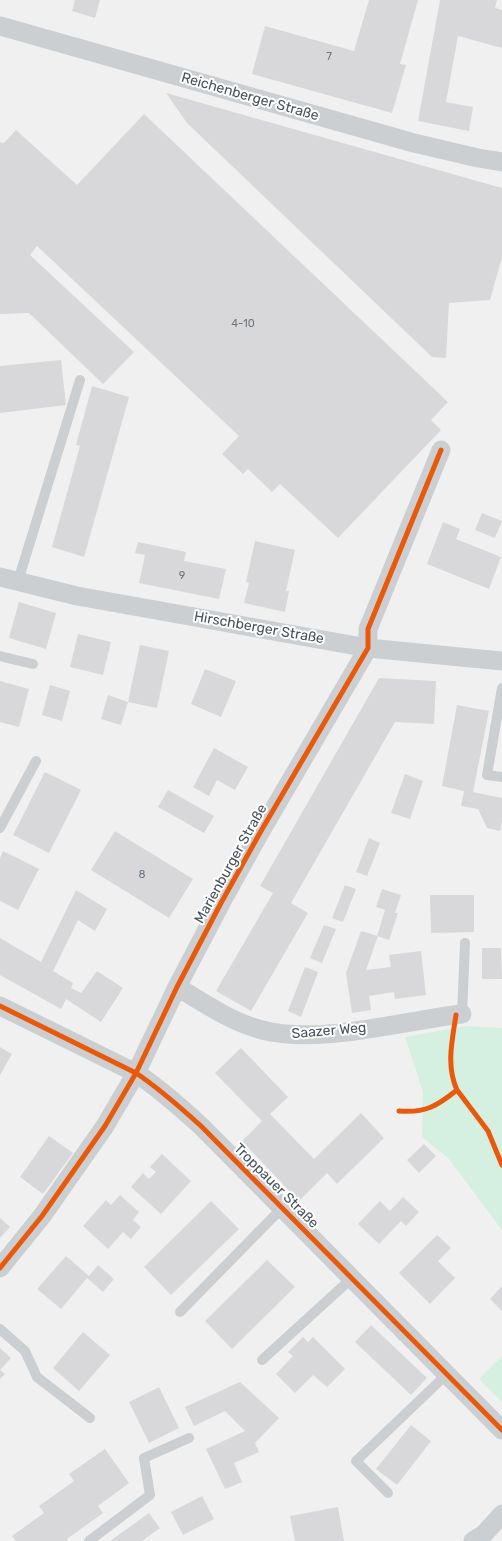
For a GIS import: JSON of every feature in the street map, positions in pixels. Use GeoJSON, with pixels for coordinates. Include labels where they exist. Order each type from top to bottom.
{"type":"FeatureCollection","features":[{"type":"Feature","properties":{"kind":"street","name":"Reichenberger Straße"},"geometry":{"type":"LineString","coordinates":[[0,26],[414,143],[502,162]]}},
{"type":"Feature","properties":{"kind":"street","name":"Marienburger Straße"},"geometry":{"type":"LineString","coordinates":[[0,1268],[42,1216],[105,1126],[136,1073],[177,987],[261,831],[368,648],[368,629],[441,450]]}},
{"type":"Feature","properties":{"kind":"street","name":"Hirschberger Straße"},"geometry":{"type":"LineString","coordinates":[[9,579],[77,596],[368,648],[502,661]]}},
{"type":"Feature","properties":{"kind":"street","name":"Saazer Weg"},"geometry":{"type":"LineString","coordinates":[[177,987],[235,1021],[261,1030],[283,1034],[345,1032],[462,1014]]}},
{"type":"Feature","properties":{"kind":"street","name":"Troppauer Straße"},"geometry":{"type":"LineString","coordinates":[[0,1006],[136,1073],[154,1085],[194,1120],[502,1430]]}},
{"type":"Feature","properties":{"kind":"street"},"geometry":{"type":"LineString","coordinates":[[473,1541],[484,1534],[502,1514]]}},
{"type":"Feature","properties":{"kind":"lane","name":"Hirschberger Straße"},"geometry":{"type":"LineString","coordinates":[[9,579],[80,380]]}},
{"type":"Feature","properties":{"kind":"lane"},"geometry":{"type":"LineString","coordinates":[[0,656],[33,664]]}},
{"type":"Feature","properties":{"kind":"lane"},"geometry":{"type":"LineString","coordinates":[[502,688],[487,775],[502,777]]}},
{"type":"Feature","properties":{"kind":"lane"},"geometry":{"type":"LineString","coordinates":[[0,828],[36,761]]}},
{"type":"Feature","properties":{"kind":"lane","name":"Saazer Weg"},"geometry":{"type":"LineString","coordinates":[[462,1014],[465,944]]}},
{"type":"Feature","properties":{"kind":"lane","name":"Troppauer Straße"},"geometry":{"type":"LineString","coordinates":[[180,1312],[282,1208]]}},
{"type":"Feature","properties":{"kind":"lane"},"geometry":{"type":"LineString","coordinates":[[262,1360],[352,1278]]}},
{"type":"Feature","properties":{"kind":"lane"},"geometry":{"type":"LineString","coordinates":[[0,1329],[25,1351],[37,1377],[90,1418]]}},
{"type":"Feature","properties":{"kind":"lane"},"geometry":{"type":"LineString","coordinates":[[388,1493],[356,1461],[447,1374]]}},
{"type":"Feature","properties":{"kind":"lane"},"geometry":{"type":"LineString","coordinates":[[89,1541],[150,1495],[144,1458],[189,1438]]}},
{"type":"Feature","properties":{"kind":"green space"},"geometry":{"type":"Polygon","coordinates":[[[466,1026],[502,1028],[502,1230],[449,1159],[422,1137],[423,1092],[405,1037],[466,1026]]]}},
{"type":"Feature","properties":{"kind":"green space"},"geometry":{"type":"Polygon","coordinates":[[[502,1356],[502,1402],[479,1379],[502,1356]]]}},
{"type":"Feature","properties":{"kind":"building"},"geometry":{"type":"Polygon","coordinates":[[[75,0],[100,0],[95,18],[72,11],[75,0]]]}},
{"type":"Feature","properties":{"kind":"building"},"geometry":{"type":"Polygon","coordinates":[[[369,0],[418,0],[400,64],[406,65],[392,113],[252,74],[265,26],[354,51],[369,0]]]}},
{"type":"Feature","properties":{"kind":"building"},"geometry":{"type":"Polygon","coordinates":[[[440,0],[497,0],[495,8],[502,10],[502,48],[458,36],[446,102],[473,107],[469,131],[418,121],[440,0]]]}},
{"type":"Feature","properties":{"kind":"building"},"geometry":{"type":"Polygon","coordinates":[[[166,93],[502,188],[502,257],[490,300],[449,303],[446,358],[432,357],[187,123],[166,93]]]}},
{"type":"Feature","properties":{"kind":"building"},"geometry":{"type":"Polygon","coordinates":[[[144,114],[448,402],[431,420],[441,430],[338,538],[280,484],[272,492],[248,469],[243,474],[222,454],[239,436],[37,246],[30,255],[134,352],[103,384],[29,313],[0,314],[0,142],[4,143],[16,130],[77,185],[144,114]]]}},
{"type":"Feature","properties":{"kind":"building"},"geometry":{"type":"Polygon","coordinates":[[[61,360],[66,405],[0,413],[0,366],[61,360]]]}},
{"type":"Feature","properties":{"kind":"building"},"geometry":{"type":"Polygon","coordinates":[[[92,386],[129,397],[84,557],[52,547],[80,446],[76,445],[92,386]]]}},
{"type":"Feature","properties":{"kind":"building"},"geometry":{"type":"Polygon","coordinates":[[[482,513],[502,521],[495,538],[475,530],[482,513]]]}},
{"type":"Feature","properties":{"kind":"building"},"geometry":{"type":"Polygon","coordinates":[[[443,522],[460,529],[456,539],[501,557],[489,589],[427,564],[443,522]]]}},
{"type":"Feature","properties":{"kind":"building"},"geometry":{"type":"Polygon","coordinates":[[[255,541],[295,550],[286,591],[289,591],[285,612],[244,603],[249,583],[246,582],[255,541]]]}},
{"type":"Feature","properties":{"kind":"building"},"geometry":{"type":"Polygon","coordinates":[[[138,542],[186,552],[184,561],[226,569],[219,599],[139,583],[145,555],[135,553],[138,542]]]}},
{"type":"Feature","properties":{"kind":"building"},"geometry":{"type":"Polygon","coordinates":[[[19,602],[56,613],[46,649],[9,638],[19,602]]]}},
{"type":"Feature","properties":{"kind":"building"},"geometry":{"type":"Polygon","coordinates":[[[78,634],[111,642],[103,675],[70,667],[78,634]]]}},
{"type":"Feature","properties":{"kind":"building"},"geometry":{"type":"Polygon","coordinates":[[[140,645],[169,651],[157,708],[128,702],[140,645]]]}},
{"type":"Feature","properties":{"kind":"building"},"geometry":{"type":"Polygon","coordinates":[[[205,669],[236,681],[221,717],[191,704],[205,669]]]}},
{"type":"Feature","properties":{"kind":"building"},"geometry":{"type":"Polygon","coordinates":[[[379,678],[436,681],[434,724],[395,722],[291,903],[308,913],[251,1011],[216,991],[273,893],[260,886],[379,678]]]}},
{"type":"Feature","properties":{"kind":"building"},"geometry":{"type":"Polygon","coordinates":[[[0,681],[29,689],[19,727],[0,722],[0,681]]]}},
{"type":"Feature","properties":{"kind":"building"},"geometry":{"type":"Polygon","coordinates":[[[50,685],[70,691],[62,721],[42,715],[50,685]]]}},
{"type":"Feature","properties":{"kind":"building"},"geometry":{"type":"Polygon","coordinates":[[[108,695],[128,702],[121,725],[101,719],[108,695]]]}},
{"type":"Feature","properties":{"kind":"building"},"geometry":{"type":"Polygon","coordinates":[[[457,705],[489,711],[473,792],[502,798],[500,831],[487,828],[478,809],[461,806],[464,791],[442,786],[457,705]]]}},
{"type":"Feature","properties":{"kind":"building"},"geometry":{"type":"Polygon","coordinates":[[[214,748],[248,767],[235,790],[217,780],[209,796],[193,787],[214,748]]]}},
{"type":"Feature","properties":{"kind":"building"},"geometry":{"type":"Polygon","coordinates":[[[45,772],[81,790],[49,853],[13,835],[45,772]]]}},
{"type":"Feature","properties":{"kind":"building"},"geometry":{"type":"Polygon","coordinates":[[[405,774],[423,781],[410,819],[391,813],[405,774]]]}},
{"type":"Feature","properties":{"kind":"building"},"geometry":{"type":"Polygon","coordinates":[[[168,790],[214,816],[204,833],[158,807],[168,790]]]}},
{"type":"Feature","properties":{"kind":"building"},"geometry":{"type":"Polygon","coordinates":[[[115,831],[193,879],[169,918],[91,870],[115,831]]]}},
{"type":"Feature","properties":{"kind":"building"},"geometry":{"type":"Polygon","coordinates":[[[369,838],[380,843],[367,876],[356,872],[369,838]]]}},
{"type":"Feature","properties":{"kind":"building"},"geometry":{"type":"Polygon","coordinates":[[[3,851],[39,869],[18,910],[0,901],[0,858],[3,851]]]}},
{"type":"Feature","properties":{"kind":"building"},"geometry":{"type":"Polygon","coordinates":[[[345,885],[356,889],[343,922],[332,918],[345,885]]]}},
{"type":"Feature","properties":{"kind":"building"},"geometry":{"type":"Polygon","coordinates":[[[382,889],[401,895],[395,913],[398,913],[389,940],[377,936],[385,910],[376,907],[382,889]]]}},
{"type":"Feature","properties":{"kind":"building"},"geometry":{"type":"Polygon","coordinates":[[[76,890],[107,909],[95,931],[78,920],[53,971],[73,983],[71,988],[81,993],[97,971],[123,988],[101,1022],[66,999],[61,1009],[0,975],[0,938],[41,962],[76,890]]]}},
{"type":"Feature","properties":{"kind":"building"},"geometry":{"type":"Polygon","coordinates":[[[430,895],[474,895],[474,932],[431,933],[430,895]]]}},
{"type":"Feature","properties":{"kind":"building"},"geometry":{"type":"Polygon","coordinates":[[[324,925],[336,929],[322,963],[310,958],[324,925]]]}},
{"type":"Feature","properties":{"kind":"building"},"geometry":{"type":"Polygon","coordinates":[[[361,931],[378,936],[366,970],[391,967],[389,955],[421,951],[426,995],[395,999],[394,992],[369,996],[371,1010],[352,1013],[346,973],[361,931]]]}},
{"type":"Feature","properties":{"kind":"building"},"geometry":{"type":"Polygon","coordinates":[[[482,948],[501,948],[502,979],[482,979],[482,948]]]}},
{"type":"Feature","properties":{"kind":"building"},"geometry":{"type":"Polygon","coordinates":[[[305,967],[318,972],[301,1017],[288,1011],[305,967]]]}},
{"type":"Feature","properties":{"kind":"building"},"geometry":{"type":"Polygon","coordinates":[[[0,1047],[12,1054],[0,1075],[0,1047]]]}},
{"type":"Feature","properties":{"kind":"building"},"geometry":{"type":"Polygon","coordinates":[[[241,1048],[288,1097],[270,1114],[314,1159],[361,1113],[384,1138],[337,1184],[327,1173],[299,1201],[242,1141],[262,1121],[215,1073],[241,1048]]]}},
{"type":"Feature","properties":{"kind":"building"},"geometry":{"type":"Polygon","coordinates":[[[49,1136],[73,1153],[43,1194],[20,1177],[49,1136]]]}},
{"type":"Feature","properties":{"kind":"building"},"geometry":{"type":"Polygon","coordinates":[[[424,1144],[436,1156],[419,1173],[407,1160],[424,1144]]]}},
{"type":"Feature","properties":{"kind":"building"},"geometry":{"type":"Polygon","coordinates":[[[162,1154],[191,1181],[161,1214],[131,1187],[143,1173],[149,1179],[156,1172],[150,1167],[162,1154]]]}},
{"type":"Feature","properties":{"kind":"building"},"geometry":{"type":"Polygon","coordinates":[[[120,1195],[139,1212],[133,1220],[141,1227],[131,1239],[123,1232],[108,1249],[83,1226],[106,1200],[111,1205],[120,1195]]]}},
{"type":"Feature","properties":{"kind":"building"},"geometry":{"type":"Polygon","coordinates":[[[403,1197],[419,1212],[406,1226],[401,1221],[379,1244],[358,1224],[380,1201],[390,1211],[403,1197]]]}},
{"type":"Feature","properties":{"kind":"building"},"geometry":{"type":"Polygon","coordinates":[[[211,1201],[239,1229],[171,1295],[144,1267],[211,1201]]]}},
{"type":"Feature","properties":{"kind":"building"},"geometry":{"type":"Polygon","coordinates":[[[0,1218],[10,1227],[0,1238],[0,1218]]]}},
{"type":"Feature","properties":{"kind":"building"},"geometry":{"type":"Polygon","coordinates":[[[437,1235],[451,1248],[438,1261],[455,1278],[430,1304],[399,1273],[437,1235]]]}},
{"type":"Feature","properties":{"kind":"building"},"geometry":{"type":"Polygon","coordinates":[[[66,1256],[89,1276],[98,1265],[114,1279],[103,1292],[87,1278],[61,1309],[37,1289],[66,1256]]]}},
{"type":"Feature","properties":{"kind":"building"},"geometry":{"type":"Polygon","coordinates":[[[267,1260],[295,1287],[232,1349],[205,1321],[267,1260]]]}},
{"type":"Feature","properties":{"kind":"building"},"geometry":{"type":"Polygon","coordinates":[[[502,1286],[502,1311],[490,1299],[502,1286]]]}},
{"type":"Feature","properties":{"kind":"building"},"geometry":{"type":"Polygon","coordinates":[[[371,1325],[427,1378],[411,1395],[355,1342],[371,1325]]]}},
{"type":"Feature","properties":{"kind":"building"},"geometry":{"type":"Polygon","coordinates":[[[83,1332],[110,1355],[79,1391],[53,1368],[83,1332]]]}},
{"type":"Feature","properties":{"kind":"building"},"geometry":{"type":"Polygon","coordinates":[[[303,1337],[308,1342],[313,1337],[345,1369],[327,1387],[313,1375],[295,1393],[276,1374],[293,1356],[288,1352],[303,1337]]]}},
{"type":"Feature","properties":{"kind":"building"},"geometry":{"type":"Polygon","coordinates":[[[0,1348],[11,1358],[0,1370],[0,1348]]]}},
{"type":"Feature","properties":{"kind":"building"},"geometry":{"type":"Polygon","coordinates":[[[0,1370],[5,1374],[0,1379],[0,1370]]]}},
{"type":"Feature","properties":{"kind":"building"},"geometry":{"type":"Polygon","coordinates":[[[240,1382],[279,1418],[255,1443],[259,1452],[234,1463],[242,1482],[225,1489],[206,1449],[245,1431],[225,1411],[194,1426],[185,1407],[240,1382]]]}},
{"type":"Feature","properties":{"kind":"building"},"geometry":{"type":"Polygon","coordinates":[[[159,1387],[179,1428],[149,1443],[129,1402],[159,1387]]]}},
{"type":"Feature","properties":{"kind":"building"},"geometry":{"type":"Polygon","coordinates":[[[411,1425],[431,1441],[397,1485],[376,1469],[411,1425]]]}},
{"type":"Feature","properties":{"kind":"building"},"geometry":{"type":"Polygon","coordinates":[[[105,1449],[129,1483],[98,1506],[103,1513],[67,1539],[68,1541],[16,1541],[12,1536],[44,1513],[39,1506],[74,1481],[69,1474],[105,1449]]]}},
{"type":"Feature","properties":{"kind":"building"},"geometry":{"type":"Polygon","coordinates":[[[202,1496],[214,1519],[183,1535],[171,1512],[202,1496]]]}},
{"type":"Feature","properties":{"kind":"building"},"geometry":{"type":"Polygon","coordinates":[[[338,1507],[344,1541],[295,1541],[290,1516],[338,1507]]]}},
{"type":"Feature","properties":{"kind":"building"},"geometry":{"type":"Polygon","coordinates":[[[149,1513],[160,1528],[142,1541],[110,1541],[149,1513]]]}},
{"type":"Feature","properties":{"kind":"cycle path"},"geometry":{"type":"LineString","coordinates":[[0,1268],[42,1216],[105,1126],[136,1073],[177,987],[221,903],[368,648],[368,629],[441,450]]}},
{"type":"Feature","properties":{"kind":"cycle path"},"geometry":{"type":"LineString","coordinates":[[0,1006],[136,1073],[170,1098],[201,1126],[502,1430]]}},
{"type":"Feature","properties":{"kind":"cycle path"},"geometry":{"type":"LineString","coordinates":[[456,1015],[451,1063],[457,1090]]}},
{"type":"Feature","properties":{"kind":"cycle path"},"geometry":{"type":"LineString","coordinates":[[399,1111],[417,1111],[431,1107],[457,1090],[488,1131],[502,1165]]}}]}
